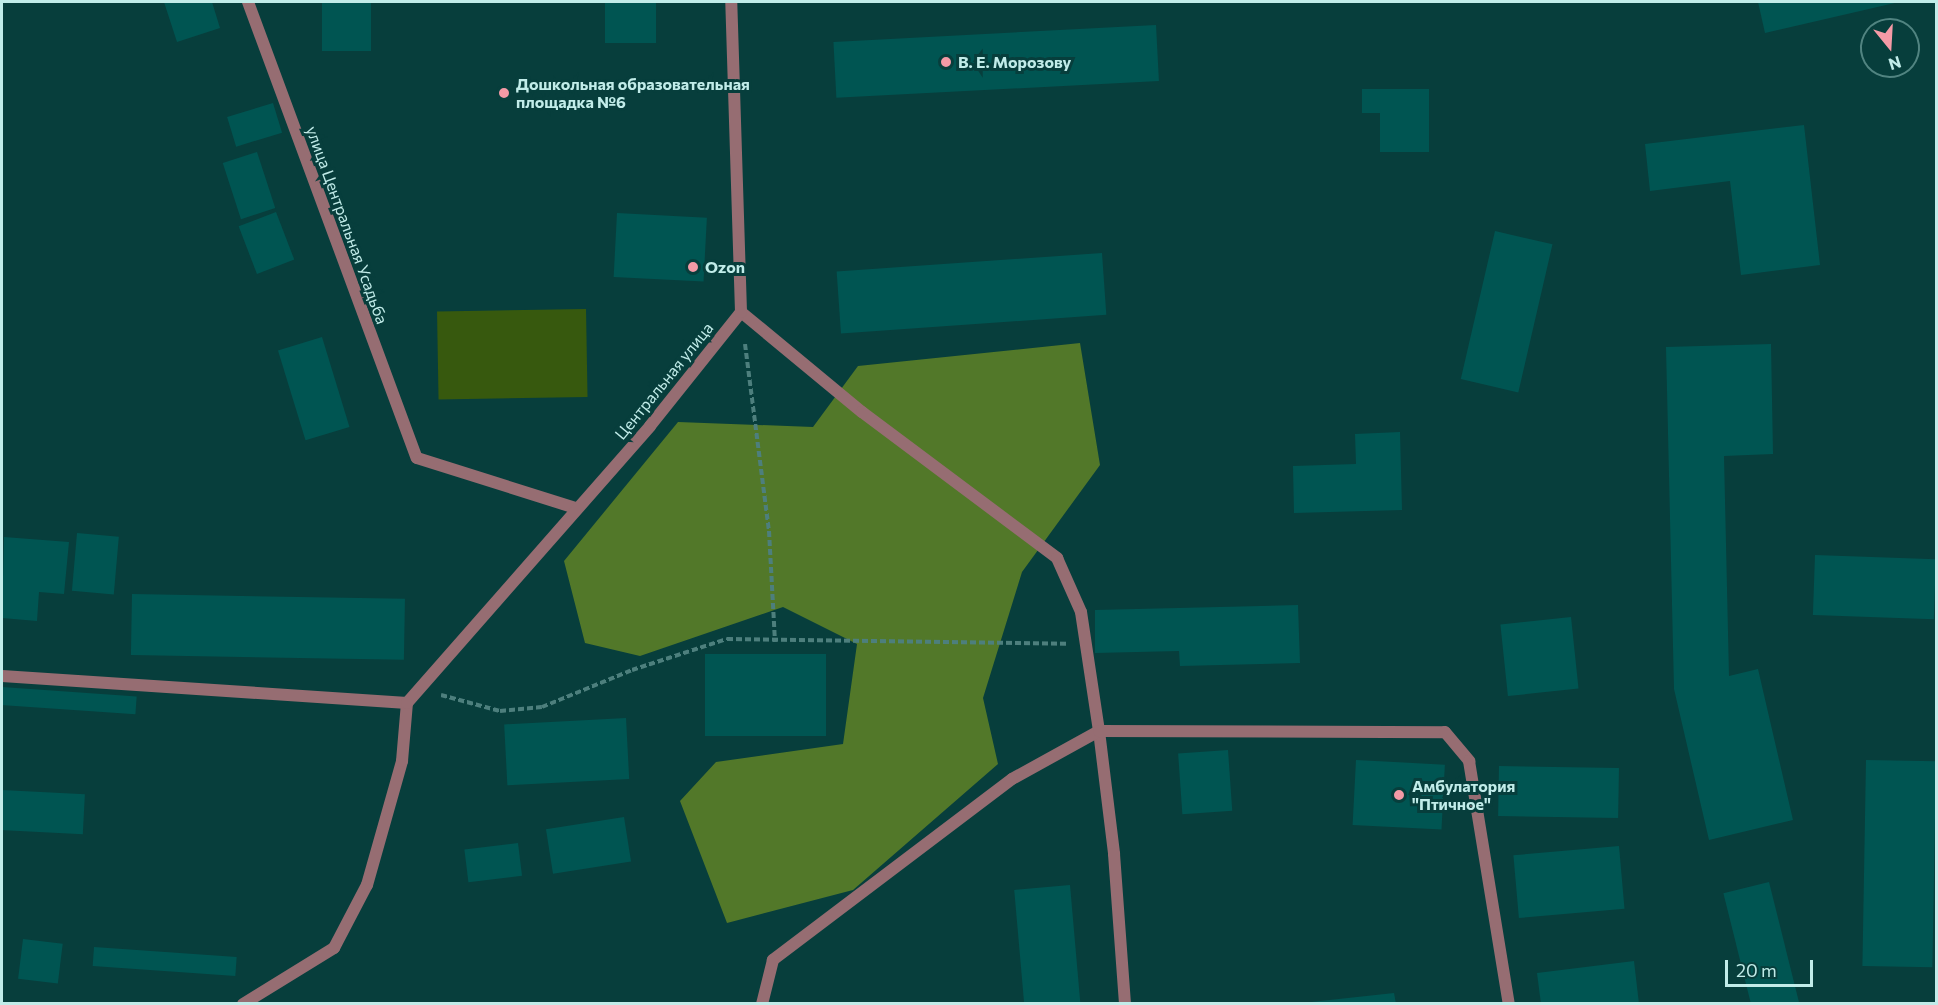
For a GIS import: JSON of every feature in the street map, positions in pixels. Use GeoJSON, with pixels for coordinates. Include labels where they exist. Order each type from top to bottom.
{"type":"FeatureCollection","features":[{"type":"Feature","properties":{"kind":"street","name":"улица Центральная Усадьба"},"geometry":{"type":"LineString","coordinates":[[248,2],[417,458],[576,508]]}},
{"type":"Feature","properties":{"kind":"street"},"geometry":{"type":"LineString","coordinates":[[730,2],[741,312],[862,412],[1056,558],[1081,612],[1086,644],[1114,854],[1125,1004]]}},
{"type":"Feature","properties":{"kind":"street","name":"Центральная улица"},"geometry":{"type":"LineString","coordinates":[[407,703],[650,426],[741,312]]}},
{"type":"Feature","properties":{"kind":"street"},"geometry":{"type":"LineString","coordinates":[[2,676],[407,703],[402,761],[367,885],[334,948],[243,1004]]}},
{"type":"Feature","properties":{"kind":"street"},"geometry":{"type":"LineString","coordinates":[[762,1004],[773,960],[1012,779],[1099,731],[1361,729],[1445,732],[1469,761],[1509,1004]]}},
{"type":"Feature","properties":{"kind":"path"},"geometry":{"type":"LineString","coordinates":[[741,312],[769,531],[775,642]]}},
{"type":"Feature","properties":{"kind":"path"},"geometry":{"type":"LineString","coordinates":[[420,688],[500,711],[542,707],[632,670],[727,639],[775,642],[920,639],[1086,644]]}},
{"type":"Feature","properties":{"kind":"green space"},"geometry":{"type":"Polygon","coordinates":[[[586,309],[588,397],[439,400],[437,312],[586,309]]]}},
{"type":"Feature","properties":{"kind":"green space"},"geometry":{"type":"Polygon","coordinates":[[[1080,343],[1100,465],[1022,572],[983,698],[998,764],[853,890],[727,923],[680,801],[716,762],[843,744],[857,644],[783,607],[640,656],[585,643],[564,561],[678,422],[813,427],[858,366],[1080,343]]]}},
{"type":"Feature","properties":{"kind":"building"},"geometry":{"type":"Polygon","coordinates":[[[164,2],[212,2],[220,28],[177,42],[164,2]]]}},
{"type":"Feature","properties":{"kind":"building"},"geometry":{"type":"Polygon","coordinates":[[[322,2],[371,2],[371,51],[322,51],[322,2]]]}},
{"type":"Feature","properties":{"kind":"building"},"geometry":{"type":"Polygon","coordinates":[[[605,2],[656,2],[656,43],[605,43],[605,2]]]}},
{"type":"Feature","properties":{"kind":"building"},"geometry":{"type":"Polygon","coordinates":[[[1758,2],[1899,2],[1765,33],[1758,2]]]}},
{"type":"Feature","properties":{"kind":"building"},"geometry":{"type":"Polygon","coordinates":[[[1156,25],[1159,81],[836,98],[833,42],[1156,25]]]}},
{"type":"Feature","properties":{"kind":"building"},"geometry":{"type":"Polygon","coordinates":[[[1362,89],[1429,89],[1429,152],[1380,152],[1380,113],[1362,113],[1362,89]]]}},
{"type":"Feature","properties":{"kind":"building"},"geometry":{"type":"Polygon","coordinates":[[[273,103],[282,133],[236,147],[227,117],[273,103]]]}},
{"type":"Feature","properties":{"kind":"building"},"geometry":{"type":"Polygon","coordinates":[[[1804,125],[1820,265],[1741,275],[1730,181],[1650,191],[1645,144],[1804,125]]]}},
{"type":"Feature","properties":{"kind":"building"},"geometry":{"type":"Polygon","coordinates":[[[257,152],[275,208],[241,219],[223,163],[257,152]]]}},
{"type":"Feature","properties":{"kind":"building"},"geometry":{"type":"Polygon","coordinates":[[[276,212],[294,260],[257,274],[239,226],[276,212]]]}},
{"type":"Feature","properties":{"kind":"building"},"geometry":{"type":"Polygon","coordinates":[[[617,213],[707,218],[704,282],[614,277],[617,213]]]}},
{"type":"Feature","properties":{"kind":"building"},"geometry":{"type":"Polygon","coordinates":[[[1495,231],[1552,244],[1518,392],[1461,379],[1495,231]]]}},
{"type":"Feature","properties":{"kind":"building"},"geometry":{"type":"Polygon","coordinates":[[[1102,253],[1106,315],[841,333],[837,272],[1102,253]]]}},
{"type":"Feature","properties":{"kind":"building"},"geometry":{"type":"Polygon","coordinates":[[[322,337],[349,427],[305,440],[278,350],[322,337]]]}},
{"type":"Feature","properties":{"kind":"building"},"geometry":{"type":"Polygon","coordinates":[[[1771,344],[1773,454],[1724,456],[1729,676],[1758,669],[1793,820],[1709,840],[1674,689],[1666,347],[1771,344]]]}},
{"type":"Feature","properties":{"kind":"building"},"geometry":{"type":"Polygon","coordinates":[[[1400,432],[1402,510],[1294,513],[1293,466],[1356,464],[1355,434],[1400,432]]]}},
{"type":"Feature","properties":{"kind":"building"},"geometry":{"type":"Polygon","coordinates":[[[77,533],[119,537],[114,594],[72,591],[77,533]]]}},
{"type":"Feature","properties":{"kind":"building"},"geometry":{"type":"Polygon","coordinates":[[[4,537],[69,542],[64,594],[39,592],[37,621],[2,618],[4,537]]]}},
{"type":"Feature","properties":{"kind":"building"},"geometry":{"type":"Polygon","coordinates":[[[1815,555],[1936,559],[1934,619],[1813,615],[1815,555]]]}},
{"type":"Feature","properties":{"kind":"building"},"geometry":{"type":"Polygon","coordinates":[[[132,594],[405,599],[404,660],[131,655],[132,594]]]}},
{"type":"Feature","properties":{"kind":"building"},"geometry":{"type":"Polygon","coordinates":[[[1298,605],[1300,663],[1180,666],[1179,651],[1095,653],[1095,610],[1298,605]]]}},
{"type":"Feature","properties":{"kind":"building"},"geometry":{"type":"Polygon","coordinates":[[[1571,617],[1579,689],[1508,696],[1500,624],[1571,617]]]}},
{"type":"Feature","properties":{"kind":"building"},"geometry":{"type":"Polygon","coordinates":[[[705,654],[826,654],[826,736],[705,736],[705,654]]]}},
{"type":"Feature","properties":{"kind":"building"},"geometry":{"type":"Polygon","coordinates":[[[2,687],[137,696],[135,714],[2,705],[2,687]]]}},
{"type":"Feature","properties":{"kind":"building"},"geometry":{"type":"Polygon","coordinates":[[[626,718],[629,779],[507,785],[504,724],[626,718]]]}},
{"type":"Feature","properties":{"kind":"building"},"geometry":{"type":"Polygon","coordinates":[[[1228,750],[1232,811],[1182,814],[1178,753],[1228,750]]]}},
{"type":"Feature","properties":{"kind":"building","name":"Амбулатория \"Птичное\""},"geometry":{"type":"Polygon","coordinates":[[[1356,760],[1445,765],[1441,830],[1353,825],[1356,760]]]}},
{"type":"Feature","properties":{"kind":"building"},"geometry":{"type":"Polygon","coordinates":[[[1866,760],[1936,761],[1932,967],[1862,966],[1866,760]]]}},
{"type":"Feature","properties":{"kind":"building"},"geometry":{"type":"Polygon","coordinates":[[[1499,766],[1619,768],[1618,818],[1498,816],[1499,766]]]}},
{"type":"Feature","properties":{"kind":"building"},"geometry":{"type":"Polygon","coordinates":[[[2,790],[85,794],[83,834],[2,830],[2,790]]]}},
{"type":"Feature","properties":{"kind":"building"},"geometry":{"type":"Polygon","coordinates":[[[624,817],[631,861],[553,874],[546,829],[624,817]]]}},
{"type":"Feature","properties":{"kind":"building"},"geometry":{"type":"Polygon","coordinates":[[[518,843],[522,876],[468,882],[464,850],[518,843]]]}},
{"type":"Feature","properties":{"kind":"building"},"geometry":{"type":"Polygon","coordinates":[[[1619,846],[1624,909],[1519,918],[1513,855],[1619,846]]]}},
{"type":"Feature","properties":{"kind":"building"},"geometry":{"type":"Polygon","coordinates":[[[1769,882],[1799,1004],[1751,1004],[1723,893],[1769,882]]]}},
{"type":"Feature","properties":{"kind":"building"},"geometry":{"type":"Polygon","coordinates":[[[1070,885],[1080,1004],[1024,1004],[1014,890],[1070,885]]]}},
{"type":"Feature","properties":{"kind":"building"},"geometry":{"type":"Polygon","coordinates":[[[23,939],[63,944],[58,984],[18,979],[23,939]]]}},
{"type":"Feature","properties":{"kind":"building"},"geometry":{"type":"Polygon","coordinates":[[[94,947],[237,957],[235,976],[93,966],[94,947]]]}},
{"type":"Feature","properties":{"kind":"building"},"geometry":{"type":"Polygon","coordinates":[[[1634,961],[1639,1004],[1541,1004],[1537,973],[1634,961]]]}},
{"type":"Feature","properties":{"kind":"building"},"geometry":{"type":"Polygon","coordinates":[[[1394,993],[1396,1004],[1311,1004],[1311,1002],[1394,993]]]}},
{"type":"Feature","properties":{"kind":"place","name":"В. Е. Морозову"},"geometry":{"type":"Point","coordinates":[946,62]}},
{"type":"Feature","properties":{"kind":"place","name":"Дошкольная образовательная площадка №6"},"geometry":{"type":"Point","coordinates":[504,93]}},
{"type":"Feature","properties":{"kind":"place","name":"Ozon"},"geometry":{"type":"Point","coordinates":[693,267]}},
{"type":"Feature","properties":{"kind":"place","name":"Амбулатория \"Птичное\""},"geometry":{"type":"Point","coordinates":[1399,795]}}]}
